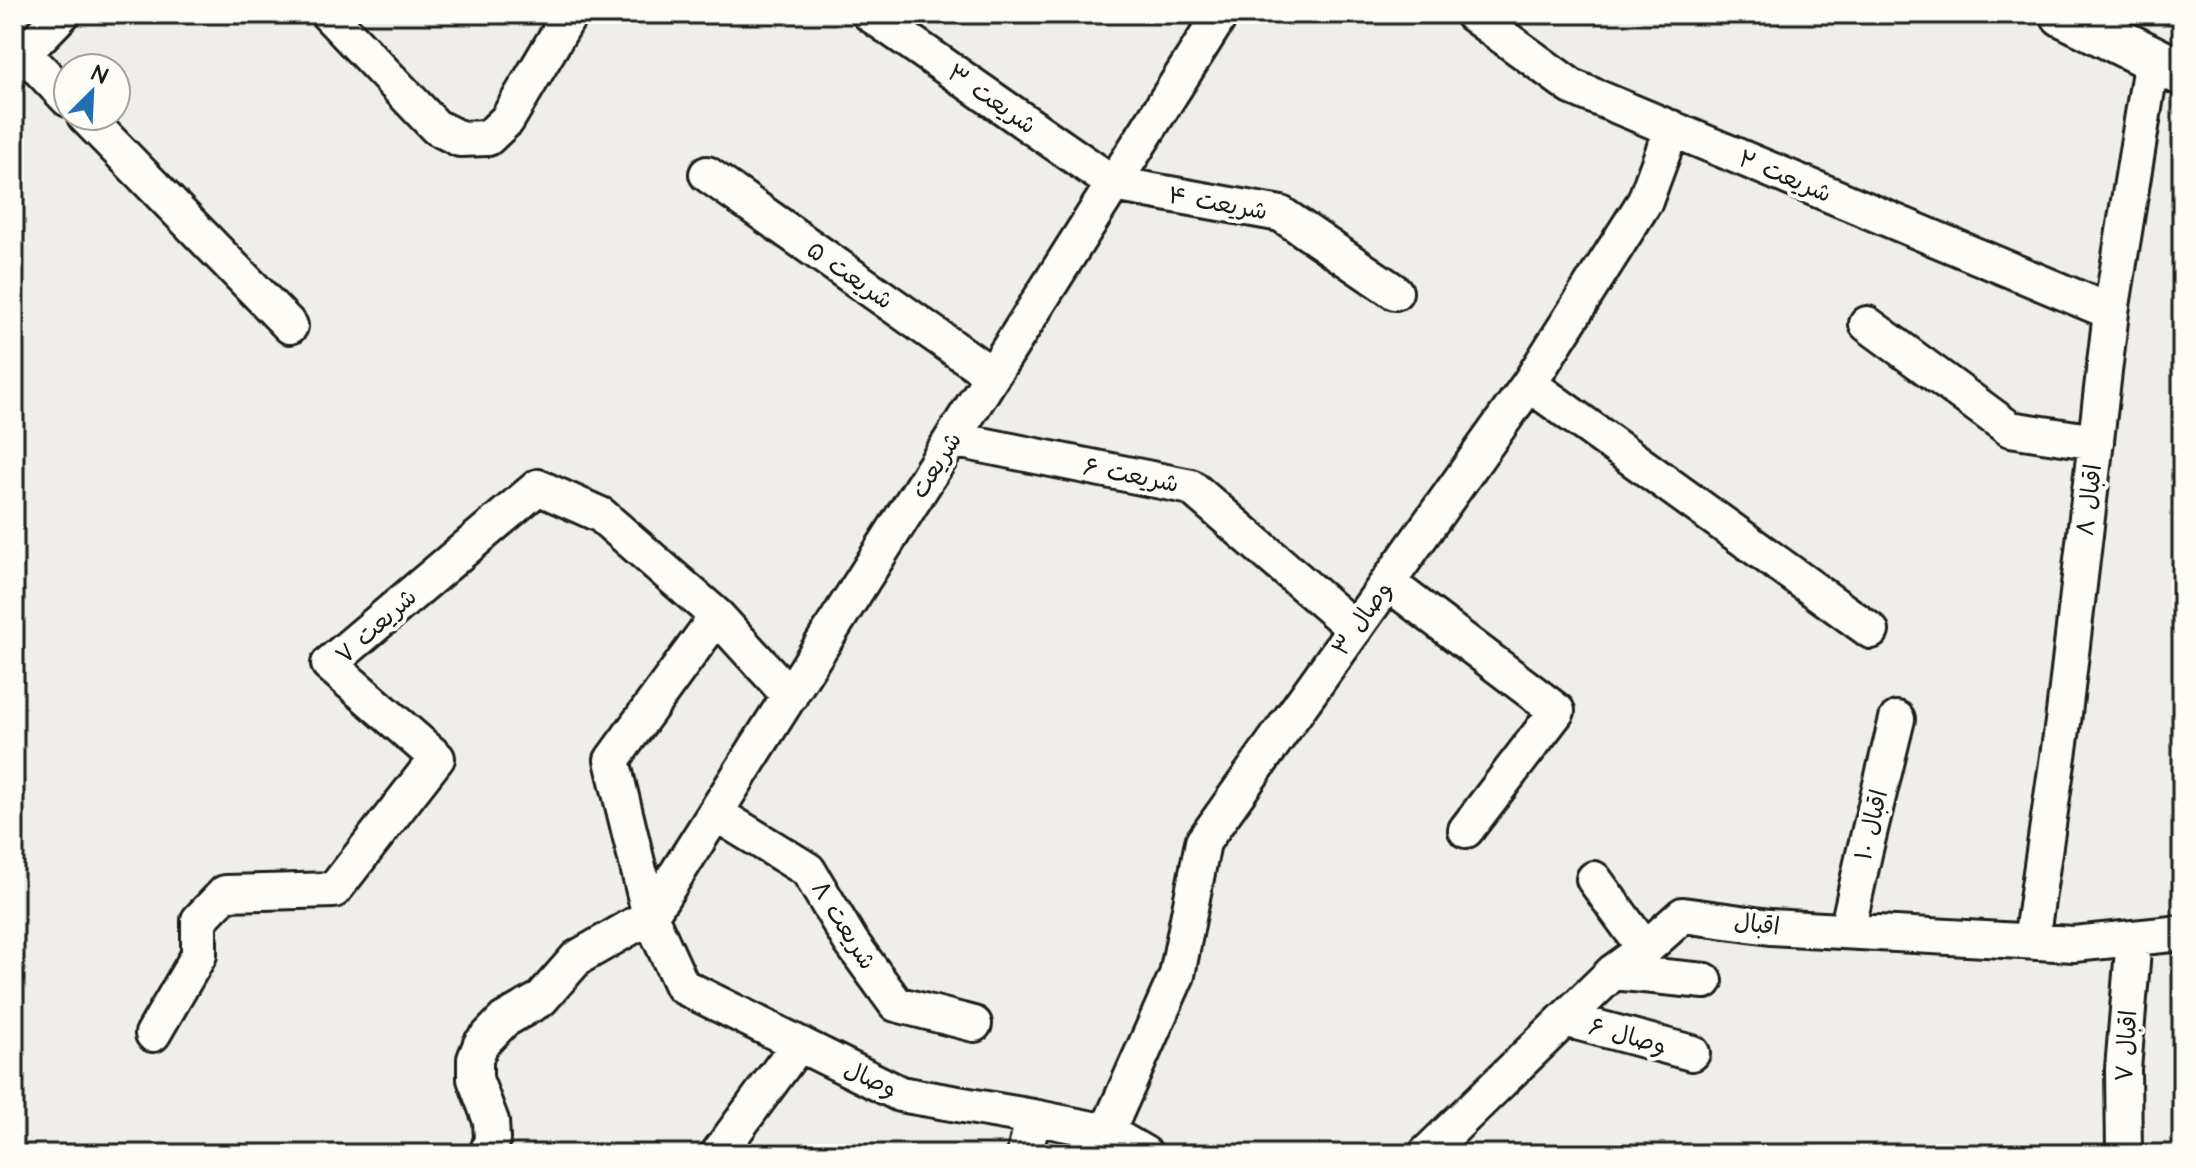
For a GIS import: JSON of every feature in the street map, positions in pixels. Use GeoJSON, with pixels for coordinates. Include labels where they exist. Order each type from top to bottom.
{"type":"FeatureCollection","features":[{"type":"Feature","properties":{"kind":"street"},"geometry":{"type":"LineString","coordinates":[[52,82],[24,53],[62,14]]}},
{"type":"Feature","properties":{"kind":"street"},"geometry":{"type":"LineString","coordinates":[[328,14],[436,127],[460,139],[488,138],[507,120],[570,14]]}},
{"type":"Feature","properties":{"kind":"street","name":"شریعت ۳"},"geometry":{"type":"LineString","coordinates":[[870,14],[1114,184]]}},
{"type":"Feature","properties":{"kind":"street","name":"شریعت"},"geometry":{"type":"LineString","coordinates":[[650,916],[1221,14]]}},
{"type":"Feature","properties":{"kind":"street","name":"شریعت ۲"},"geometry":{"type":"LineString","coordinates":[[1472,14],[1572,87],[2111,312]]}},
{"type":"Feature","properties":{"kind":"street"},"geometry":{"type":"LineString","coordinates":[[2063,14],[2167,66]]}},
{"type":"Feature","properties":{"kind":"street","name":"اقبال ۸"},"geometry":{"type":"LineString","coordinates":[[2031,941],[2063,722],[2111,312],[2167,66]]}},
{"type":"Feature","properties":{"kind":"street","name":"وصال ۳"},"geometry":{"type":"LineString","coordinates":[[1107,1132],[1177,975],[1203,842],[1529,384],[1645,201],[1672,128]]}},
{"type":"Feature","properties":{"kind":"street"},"geometry":{"type":"LineString","coordinates":[[101,132],[290,326]]}},
{"type":"Feature","properties":{"kind":"street","name":"شریعت ۵"},"geometry":{"type":"LineString","coordinates":[[707,174],[992,375]]}},
{"type":"Feature","properties":{"kind":"street","name":"شریعت ۴"},"geometry":{"type":"LineString","coordinates":[[1114,184],[1281,214],[1395,292]]}},
{"type":"Feature","properties":{"kind":"street"},"geometry":{"type":"LineString","coordinates":[[1867,324],[2010,429],[2096,442]]}},
{"type":"Feature","properties":{"kind":"street"},"geometry":{"type":"LineString","coordinates":[[1529,384],[1871,631]]}},
{"type":"Feature","properties":{"kind":"street","name":"شریعت ۶"},"geometry":{"type":"LineString","coordinates":[[952,439],[1191,487],[1355,629]]}},
{"type":"Feature","properties":{"kind":"street","name":"شریعت ۷"},"geometry":{"type":"LineString","coordinates":[[153,1034],[199,955],[199,920],[225,893],[334,890],[437,758],[329,664],[538,487],[601,515],[717,616],[790,696]]}},
{"type":"Feature","properties":{"kind":"street"},"geometry":{"type":"LineString","coordinates":[[1388,583],[1557,711],[1466,830]]}},
{"type":"Feature","properties":{"kind":"street","name":"وصال"},"geometry":{"type":"LineString","coordinates":[[717,616],[612,760],[650,916],[682,986],[900,1094],[1107,1132],[1145,1154]]}},
{"type":"Feature","properties":{"kind":"street","name":"اقبال ۱۰"},"geometry":{"type":"LineString","coordinates":[[1847,931],[1897,719]]}},
{"type":"Feature","properties":{"kind":"street","name":"شریعت ۸"},"geometry":{"type":"LineString","coordinates":[[715,813],[808,870],[851,942],[896,1004],[974,1024]]}},
{"type":"Feature","properties":{"kind":"street"},"geometry":{"type":"LineString","coordinates":[[1594,879],[1645,949]]}},
{"type":"Feature","properties":{"kind":"street","name":"اقبال"},"geometry":{"type":"LineString","coordinates":[[1426,1154],[1613,972],[1683,915],[1770,927],[2074,944],[2182,933]]}},
{"type":"Feature","properties":{"kind":"street"},"geometry":{"type":"LineString","coordinates":[[499,1149],[475,1079],[475,1059],[481,1044],[504,1020],[541,999],[577,958],[650,916]]}},
{"type":"Feature","properties":{"kind":"street","name":"اقبال ۷"},"geometry":{"type":"LineString","coordinates":[[2124,1154],[2123,1069],[2134,938]]}},
{"type":"Feature","properties":{"kind":"street"},"geometry":{"type":"LineString","coordinates":[[1613,972],[1705,981]]}},
{"type":"Feature","properties":{"kind":"street","name":"وصال ۶"},"geometry":{"type":"LineString","coordinates":[[1565,1019],[1692,1053]]}},
{"type":"Feature","properties":{"kind":"street"},"geometry":{"type":"LineString","coordinates":[[718,1154],[798,1045]]}},
{"type":"Feature","properties":{"kind":"street"},"geometry":{"type":"LineString","coordinates":[[1025,1154],[1033,1117]]}}]}
